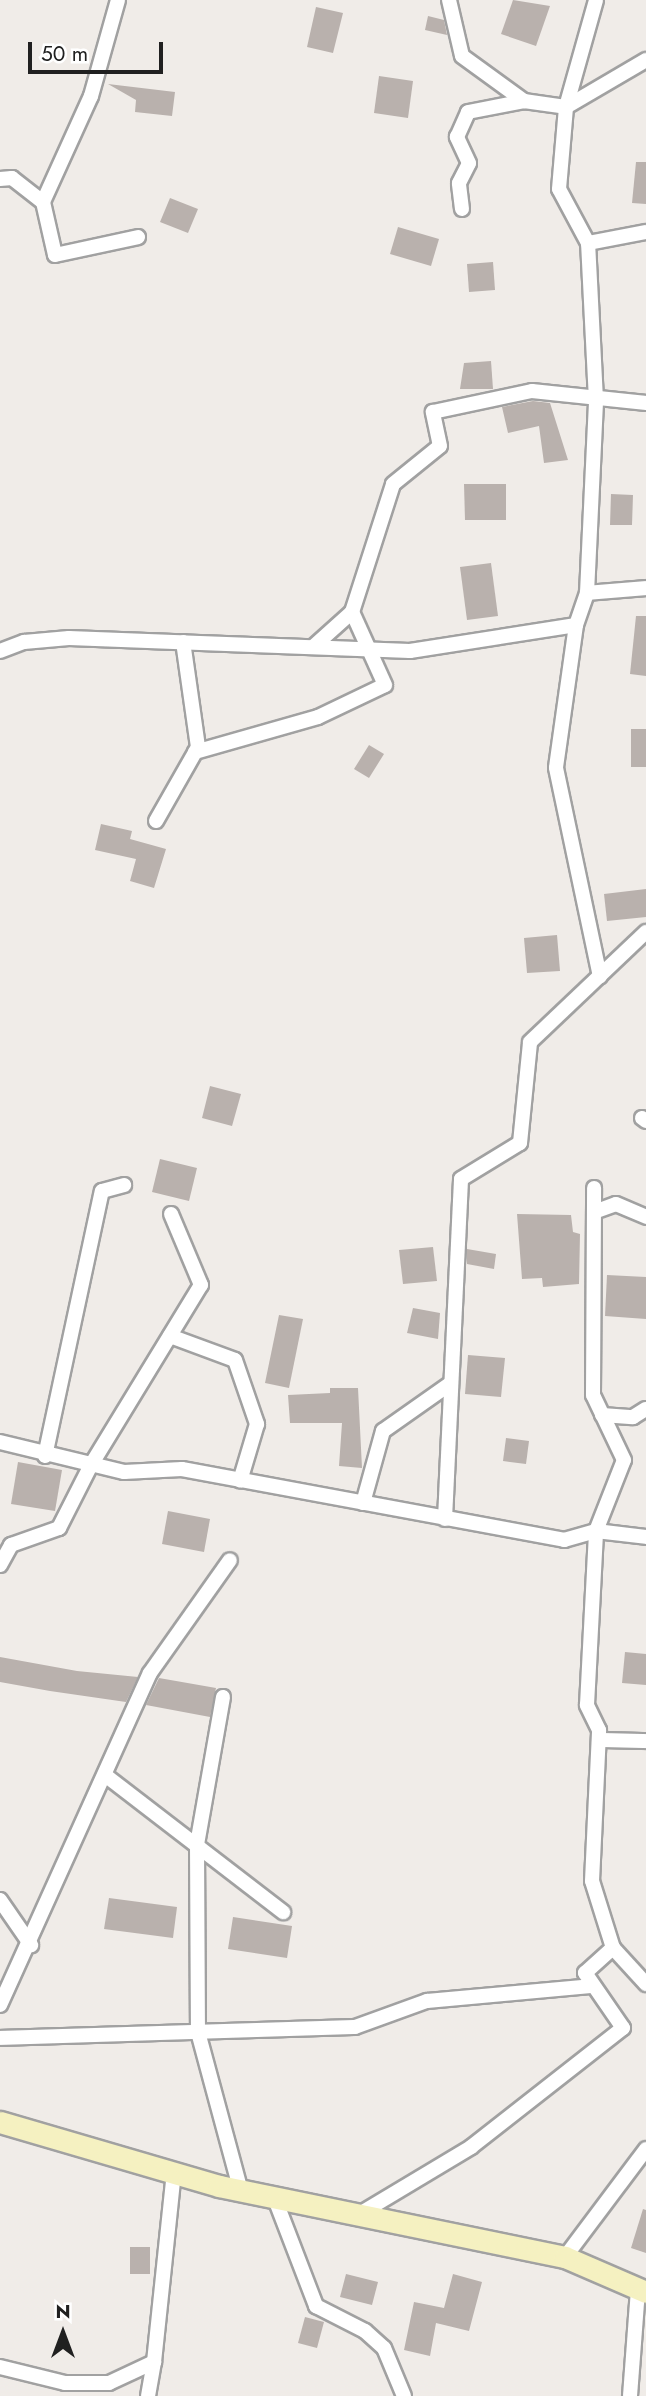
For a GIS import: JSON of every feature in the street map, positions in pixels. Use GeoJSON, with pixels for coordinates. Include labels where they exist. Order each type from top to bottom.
{"type":"FeatureCollection","features":[{"type":"Feature","properties":{"kind":"street"},"geometry":{"type":"LineString","coordinates":[[118,0],[91,96],[43,202],[55,254],[138,237]]}},
{"type":"Feature","properties":{"kind":"street"},"geometry":{"type":"LineString","coordinates":[[449,0],[463,56],[524,101]]}},
{"type":"Feature","properties":{"kind":"street"},"geometry":{"type":"LineString","coordinates":[[596,0],[566,107],[559,189],[588,243],[596,400],[587,593],[576,625],[556,768],[600,976]]}},
{"type":"Feature","properties":{"kind":"street"},"geometry":{"type":"LineString","coordinates":[[463,209],[458,183],[469,163],[457,137],[468,112],[524,101],[566,107],[646,60]]}},
{"type":"Feature","properties":{"kind":"street"},"geometry":{"type":"LineString","coordinates":[[0,179],[12,178],[43,202]]}},
{"type":"Feature","properties":{"kind":"street"},"geometry":{"type":"LineString","coordinates":[[588,243],[646,232]]}},
{"type":"Feature","properties":{"kind":"street"},"geometry":{"type":"LineString","coordinates":[[313,647],[352,612],[393,484],[440,446],[433,412],[532,391],[596,400],[646,403]]}},
{"type":"Feature","properties":{"kind":"street"},"geometry":{"type":"LineString","coordinates":[[587,593],[646,588]]}},
{"type":"Feature","properties":{"kind":"street"},"geometry":{"type":"LineString","coordinates":[[195,752],[318,717],[385,685],[365,650],[352,612]]}},
{"type":"Feature","properties":{"kind":"street"},"geometry":{"type":"LineString","coordinates":[[0,651],[24,642],[69,638],[365,650],[482,643],[576,625]]}},
{"type":"Feature","properties":{"kind":"street"},"geometry":{"type":"LineString","coordinates":[[156,821],[195,752],[183,642]]}},
{"type":"Feature","properties":{"kind":"street"},"geometry":{"type":"LineString","coordinates":[[445,1519],[461,1179],[520,1143],[530,1042],[646,932]]}},
{"type":"Feature","properties":{"kind":"street"},"geometry":{"type":"LineString","coordinates":[[45,1456],[102,1191],[124,1185]]}},
{"type":"Feature","properties":{"kind":"street"},"geometry":{"type":"LineString","coordinates":[[594,1188],[593,1395],[624,1460],[596,1531],[587,1705],[599,1740],[592,1881],[613,1948],[646,1984]]}},
{"type":"Feature","properties":{"kind":"street"},"geometry":{"type":"LineString","coordinates":[[594,1212],[616,1204],[646,1217]]}},
{"type":"Feature","properties":{"kind":"street"},"geometry":{"type":"LineString","coordinates":[[0,1565],[11,1545],[59,1528],[91,1465],[201,1285],[171,1214]]}},
{"type":"Feature","properties":{"kind":"street"},"geometry":{"type":"LineString","coordinates":[[170,1336],[235,1360],[257,1424],[240,1481]]}},
{"type":"Feature","properties":{"kind":"street"},"geometry":{"type":"LineString","coordinates":[[363,1503],[383,1431],[451,1383]]}},
{"type":"Feature","properties":{"kind":"street"},"geometry":{"type":"LineString","coordinates":[[602,1415],[633,1416],[646,1409]]}},
{"type":"Feature","properties":{"kind":"street"},"geometry":{"type":"LineString","coordinates":[[0,1442],[45,1456],[124,1472],[182,1469],[564,1540],[596,1531],[646,1537]]}},
{"type":"Feature","properties":{"kind":"street"},"geometry":{"type":"LineString","coordinates":[[0,2005],[31,1945],[150,1673],[230,1560]]}},
{"type":"Feature","properties":{"kind":"street"},"geometry":{"type":"LineString","coordinates":[[223,1697],[197,1845],[198,2032],[241,2191]]}},
{"type":"Feature","properties":{"kind":"street"},"geometry":{"type":"LineString","coordinates":[[599,1740],[646,1741]]}},
{"type":"Feature","properties":{"kind":"street"},"geometry":{"type":"LineString","coordinates":[[105,1775],[283,1912]]}},
{"type":"Feature","properties":{"kind":"street"},"geometry":{"type":"LineString","coordinates":[[0,1900],[31,1945]]}},
{"type":"Feature","properties":{"kind":"street"},"geometry":{"type":"LineString","coordinates":[[358,2215],[471,2147],[610,2043],[624,2028],[584,1973],[613,1948]]}},
{"type":"Feature","properties":{"kind":"street"},"geometry":{"type":"LineString","coordinates":[[0,2038],[355,2027],[427,2001],[593,1986]]}},
{"type":"Feature","properties":{"kind":"street"},"geometry":{"type":"LineString","coordinates":[[0,2122],[241,2191],[565,2257],[642,2291],[629,2396]]}},
{"type":"Feature","properties":{"kind":"street"},"geometry":{"type":"LineString","coordinates":[[565,2257],[646,2149]]}},
{"type":"Feature","properties":{"kind":"street"},"geometry":{"type":"LineString","coordinates":[[148,2396],[174,2173]]}},
{"type":"Feature","properties":{"kind":"street"},"geometry":{"type":"LineString","coordinates":[[275,2199],[316,2305],[365,2331],[384,2348],[404,2396]]}},
{"type":"Feature","properties":{"kind":"street"},"geometry":{"type":"LineString","coordinates":[[0,2367],[65,2383],[109,2383],[154,2362]]}},
{"type":"Feature","properties":{"kind":"building"},"geometry":{"type":"Polygon","coordinates":[[[513,0],[550,6],[536,46],[501,34],[513,0]]]}},
{"type":"Feature","properties":{"kind":"building"},"geometry":{"type":"Polygon","coordinates":[[[316,7],[343,13],[333,53],[307,47],[316,7]]]}},
{"type":"Feature","properties":{"kind":"building"},"geometry":{"type":"Polygon","coordinates":[[[428,16],[444,20],[447,35],[425,30],[428,16]]]}},
{"type":"Feature","properties":{"kind":"building"},"geometry":{"type":"Polygon","coordinates":[[[379,76],[413,81],[408,118],[374,113],[379,76]]]}},
{"type":"Feature","properties":{"kind":"building"},"geometry":{"type":"Polygon","coordinates":[[[108,84],[175,92],[172,116],[135,112],[136,100],[108,84]]]}},
{"type":"Feature","properties":{"kind":"building"},"geometry":{"type":"Polygon","coordinates":[[[636,162],[646,162],[646,204],[632,203],[636,162]]]}},
{"type":"Feature","properties":{"kind":"building"},"geometry":{"type":"Polygon","coordinates":[[[170,198],[198,209],[188,233],[160,222],[170,198]]]}},
{"type":"Feature","properties":{"kind":"building"},"geometry":{"type":"Polygon","coordinates":[[[398,227],[439,239],[431,266],[390,254],[398,227]]]}},
{"type":"Feature","properties":{"kind":"building"},"geometry":{"type":"Polygon","coordinates":[[[493,262],[495,290],[469,292],[467,264],[493,262]]]}},
{"type":"Feature","properties":{"kind":"building"},"geometry":{"type":"Polygon","coordinates":[[[491,361],[493,389],[460,389],[464,363],[491,361]]]}},
{"type":"Feature","properties":{"kind":"building"},"geometry":{"type":"Polygon","coordinates":[[[533,401],[550,403],[568,460],[544,463],[539,426],[508,433],[502,407],[533,401]]]}},
{"type":"Feature","properties":{"kind":"building"},"geometry":{"type":"Polygon","coordinates":[[[464,484],[506,484],[506,520],[465,520],[464,484]]]}},
{"type":"Feature","properties":{"kind":"building"},"geometry":{"type":"Polygon","coordinates":[[[611,494],[633,495],[632,525],[610,525],[611,494]]]}},
{"type":"Feature","properties":{"kind":"building"},"geometry":{"type":"Polygon","coordinates":[[[491,563],[498,616],[467,620],[460,567],[491,563]]]}},
{"type":"Feature","properties":{"kind":"building"},"geometry":{"type":"Polygon","coordinates":[[[636,616],[646,616],[646,676],[630,674],[636,616]]]}},
{"type":"Feature","properties":{"kind":"building"},"geometry":{"type":"Polygon","coordinates":[[[631,729],[646,729],[646,767],[631,767],[631,729]]]}},
{"type":"Feature","properties":{"kind":"building"},"geometry":{"type":"Polygon","coordinates":[[[369,745],[384,754],[369,778],[354,769],[369,745]]]}},
{"type":"Feature","properties":{"kind":"building"},"geometry":{"type":"Polygon","coordinates":[[[101,824],[132,831],[130,839],[166,849],[154,888],[130,881],[136,859],[95,850],[101,824]]]}},
{"type":"Feature","properties":{"kind":"building"},"geometry":{"type":"Polygon","coordinates":[[[646,889],[646,917],[607,921],[604,894],[646,889]]]}},
{"type":"Feature","properties":{"kind":"building"},"geometry":{"type":"Polygon","coordinates":[[[557,935],[560,971],[527,973],[524,938],[557,935]]]}},
{"type":"Feature","properties":{"kind":"building"},"geometry":{"type":"Polygon","coordinates":[[[210,1086],[241,1094],[232,1126],[202,1118],[210,1086]]]}},
{"type":"Feature","properties":{"kind":"building"},"geometry":{"type":"Polygon","coordinates":[[[160,1159],[197,1168],[189,1201],[152,1192],[160,1159]]]}},
{"type":"Feature","properties":{"kind":"building"},"geometry":{"type":"Polygon","coordinates":[[[517,1214],[571,1215],[573,1232],[580,1234],[579,1284],[543,1287],[542,1278],[522,1279],[517,1214]]]}},
{"type":"Feature","properties":{"kind":"building"},"geometry":{"type":"Polygon","coordinates":[[[433,1247],[437,1281],[403,1284],[399,1250],[433,1247]]]}},
{"type":"Feature","properties":{"kind":"building"},"geometry":{"type":"Polygon","coordinates":[[[467,1249],[496,1254],[494,1269],[467,1264],[467,1249]]]}},
{"type":"Feature","properties":{"kind":"building"},"geometry":{"type":"Polygon","coordinates":[[[607,1275],[646,1277],[646,1319],[605,1316],[607,1275]]]}},
{"type":"Feature","properties":{"kind":"building"},"geometry":{"type":"Polygon","coordinates":[[[413,1308],[440,1313],[438,1339],[407,1333],[413,1308]]]}},
{"type":"Feature","properties":{"kind":"building"},"geometry":{"type":"Polygon","coordinates":[[[279,1315],[303,1319],[289,1388],[265,1383],[279,1315]]]}},
{"type":"Feature","properties":{"kind":"building"},"geometry":{"type":"Polygon","coordinates":[[[468,1355],[505,1358],[501,1397],[465,1394],[468,1355]]]}},
{"type":"Feature","properties":{"kind":"building"},"geometry":{"type":"Polygon","coordinates":[[[330,1388],[358,1388],[362,1468],[339,1466],[342,1423],[290,1423],[288,1395],[330,1393],[330,1388]]]}},
{"type":"Feature","properties":{"kind":"building"},"geometry":{"type":"Polygon","coordinates":[[[506,1438],[529,1441],[526,1464],[503,1461],[506,1438]]]}},
{"type":"Feature","properties":{"kind":"building"},"geometry":{"type":"Polygon","coordinates":[[[18,1462],[62,1470],[55,1511],[11,1504],[18,1462]]]}},
{"type":"Feature","properties":{"kind":"building"},"geometry":{"type":"Polygon","coordinates":[[[168,1511],[210,1519],[204,1552],[162,1544],[168,1511]]]}},
{"type":"Feature","properties":{"kind":"building"},"geometry":{"type":"Polygon","coordinates":[[[625,1652],[646,1654],[646,1685],[622,1683],[625,1652]]]}},
{"type":"Feature","properties":{"kind":"building"},"geometry":{"type":"Polygon","coordinates":[[[0,1657],[77,1671],[138,1677],[126,1702],[50,1691],[0,1682],[0,1657]]]}},
{"type":"Feature","properties":{"kind":"building"},"geometry":{"type":"Polygon","coordinates":[[[159,1678],[216,1688],[210,1717],[146,1705],[159,1678]]]}},
{"type":"Feature","properties":{"kind":"building"},"geometry":{"type":"Polygon","coordinates":[[[109,1898],[177,1907],[173,1938],[104,1929],[109,1898]]]}},
{"type":"Feature","properties":{"kind":"building"},"geometry":{"type":"Polygon","coordinates":[[[233,1917],[292,1926],[287,1958],[228,1949],[233,1917]]]}},
{"type":"Feature","properties":{"kind":"building"},"geometry":{"type":"Polygon","coordinates":[[[643,2209],[646,2210],[646,2253],[631,2248],[643,2209]]]}},
{"type":"Feature","properties":{"kind":"building"},"geometry":{"type":"Polygon","coordinates":[[[130,2247],[150,2247],[150,2274],[130,2274],[130,2247]]]}},
{"type":"Feature","properties":{"kind":"building"},"geometry":{"type":"Polygon","coordinates":[[[346,2274],[378,2282],[372,2305],[340,2297],[346,2274]]]}},
{"type":"Feature","properties":{"kind":"building"},"geometry":{"type":"Polygon","coordinates":[[[453,2274],[482,2282],[469,2331],[436,2323],[430,2356],[404,2350],[414,2302],[444,2308],[453,2274]]]}},
{"type":"Feature","properties":{"kind":"building"},"geometry":{"type":"Polygon","coordinates":[[[305,2317],[324,2322],[317,2348],[298,2343],[305,2317]]]}}]}
